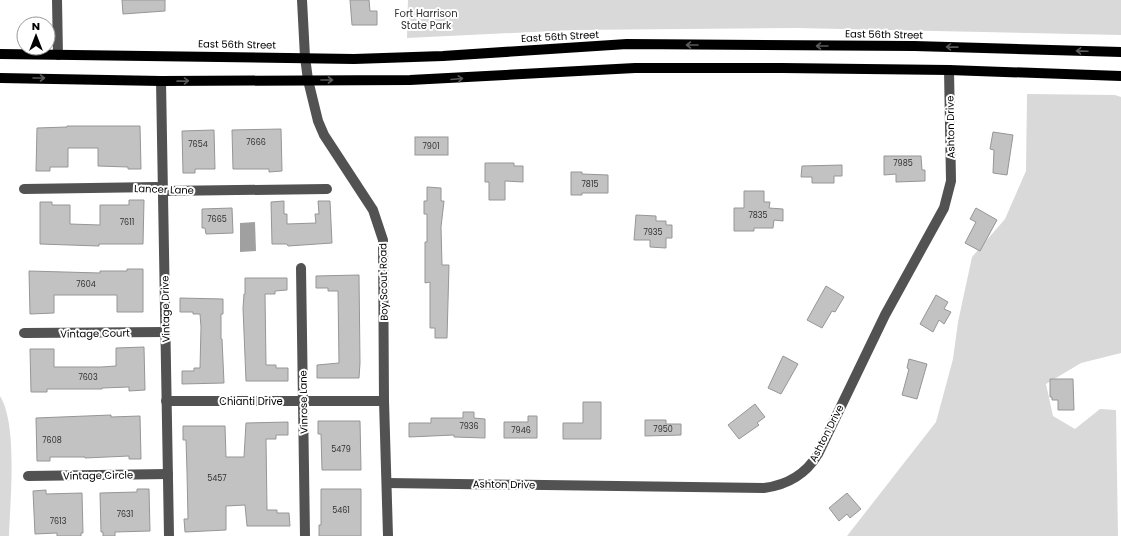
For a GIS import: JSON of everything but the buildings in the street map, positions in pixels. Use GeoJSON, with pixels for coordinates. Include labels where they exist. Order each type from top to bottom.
{"type":"FeatureCollection","features":[{"type":"Feature","properties":{"kind":"main road","name":"East 56th Street"},"geometry":{"type":"LineString","coordinates":[[0,54],[305,57],[354,59],[443,56],[627,44],[914,46],[1121,52]]}},
{"type":"Feature","properties":{"kind":"main road"},"geometry":{"type":"LineString","coordinates":[[0,78],[162,82],[449,80],[634,68],[949,70],[1121,76]]}},
{"type":"Feature","properties":{"kind":"street"},"geometry":{"type":"LineString","coordinates":[[57,0],[58,55]]}},
{"type":"Feature","properties":{"kind":"street","name":"Boy Scout Road"},"geometry":{"type":"LineString","coordinates":[[302,0],[305,57],[308,80],[316,114],[324,135],[373,210],[381,231],[384,256],[384,401],[388,536]]}},
{"type":"Feature","properties":{"kind":"street","name":"Ashton Drive"},"geometry":{"type":"LineString","coordinates":[[387,483],[764,488],[787,482],[798,476],[807,468],[818,454],[874,336],[944,208],[950,180],[949,70]]}},
{"type":"Feature","properties":{"kind":"street","name":"Vintage Drive"},"geometry":{"type":"LineString","coordinates":[[162,82],[169,536]]}},
{"type":"Feature","properties":{"kind":"street","name":"Lancer Lane"},"geometry":{"type":"LineString","coordinates":[[24,188],[157,187],[163,190],[327,189]]}},
{"type":"Feature","properties":{"kind":"street","name":"Vinrose Lane"},"geometry":{"type":"LineString","coordinates":[[301,268],[305,536]]}},
{"type":"Feature","properties":{"kind":"street","name":"Vintage Court"},"geometry":{"type":"LineString","coordinates":[[24,333],[166,332]]}},
{"type":"Feature","properties":{"kind":"street","name":"Chianti Drive"},"geometry":{"type":"LineString","coordinates":[[166,401],[384,401]]}},
{"type":"Feature","properties":{"kind":"street","name":"Vintage Circle"},"geometry":{"type":"LineString","coordinates":[[28,476],[168,474]]}},
{"type":"Feature","properties":{"kind":"green space","name":"Fort Harrison State Park"},"geometry":{"type":"Polygon","coordinates":[[[408,0],[1121,0],[1121,35],[796,28],[575,30],[407,38],[408,0]]]}},
{"type":"Feature","properties":{"kind":"green space"},"geometry":{"type":"Polygon","coordinates":[[[1027,94],[1115,95],[1121,97],[1121,353],[1081,363],[1046,384],[1053,416],[1075,429],[1100,409],[1116,410],[1118,536],[847,536],[936,422],[953,359],[958,322],[972,257],[1005,219],[1026,171],[1027,94]]]}},
{"type":"Feature","properties":{"kind":"green space"},"geometry":{"type":"Polygon","coordinates":[[[0,396],[6,409],[11,444],[12,463],[9,536],[0,536],[0,396]]]}},
{"type":"Feature","properties":{"kind":"shaded area"},"geometry":{"type":"Polygon","coordinates":[[[255,222],[256,251],[240,252],[240,223],[255,222]]]}}]}
